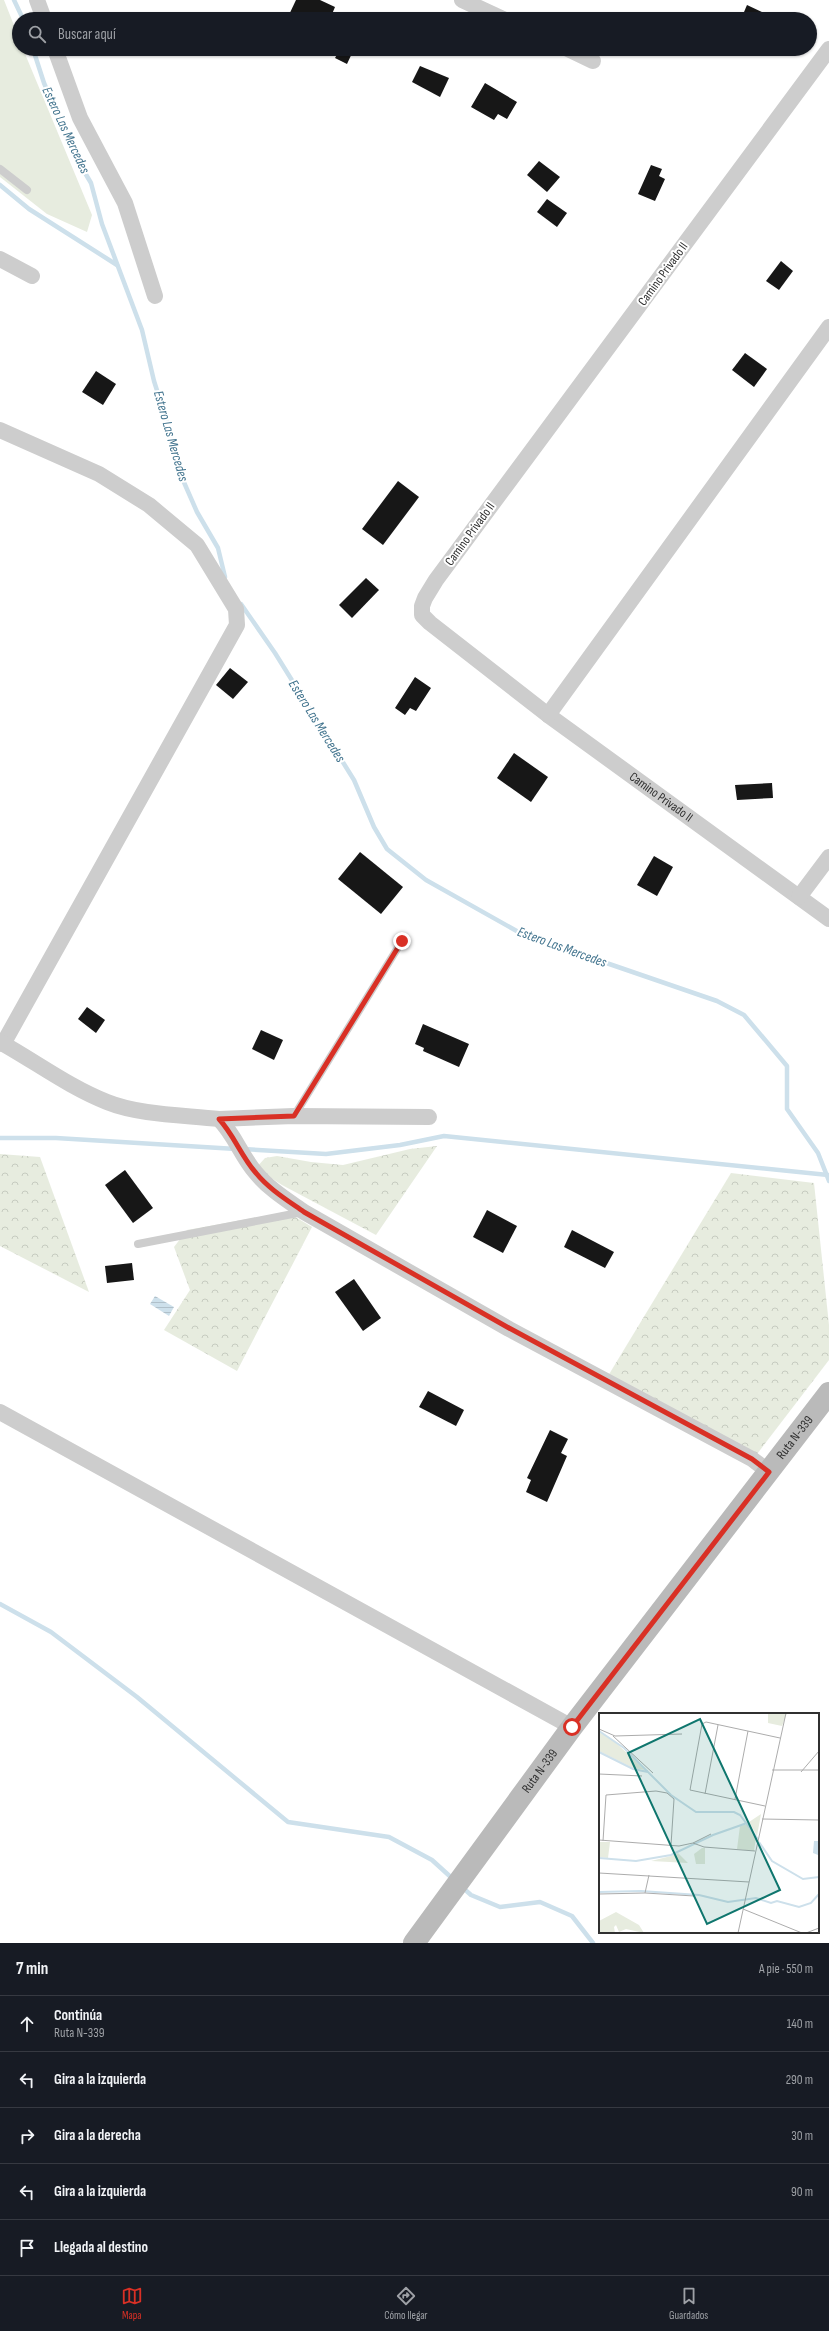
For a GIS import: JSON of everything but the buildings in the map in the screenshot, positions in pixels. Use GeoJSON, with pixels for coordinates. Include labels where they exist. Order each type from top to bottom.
{"type":"FeatureCollection","features":[{"type":"Feature","properties":{"kind":"street"},"geometry":{"type":"LineString","coordinates":[[37,0],[41,12]]}},
{"type":"Feature","properties":{"kind":"street"},"geometry":{"type":"LineString","coordinates":[[462,0],[488,12]]}},
{"type":"Feature","properties":{"kind":"street","name":"Camino Privado II"},"geometry":{"type":"LineString","coordinates":[[829,49],[425,598],[422,606],[422,615],[430,623],[548,715],[829,919]]}},
{"type":"Feature","properties":{"kind":"street"},"geometry":{"type":"LineString","coordinates":[[58,56],[80,118],[125,203],[154,296]]}},
{"type":"Feature","properties":{"kind":"street"},"geometry":{"type":"LineString","coordinates":[[583,56],[594,61]]}},
{"type":"Feature","properties":{"kind":"street"},"geometry":{"type":"LineString","coordinates":[[0,259],[32,276]]}},
{"type":"Feature","properties":{"kind":"street"},"geometry":{"type":"LineString","coordinates":[[548,715],[829,327]]}},
{"type":"Feature","properties":{"kind":"street"},"geometry":{"type":"LineString","coordinates":[[0,430],[100,474],[149,505],[197,545],[236,609],[236,620],[233,632],[2,1043],[80,1089],[107,1102],[127,1108],[219,1119],[294,1116],[429,1117]]}},
{"type":"Feature","properties":{"kind":"street"},"geometry":{"type":"LineString","coordinates":[[799,897],[829,857]]}},
{"type":"Feature","properties":{"kind":"street"},"geometry":{"type":"LineString","coordinates":[[219,1119],[230,1130],[255,1172],[276,1193],[304,1212],[509,1328],[752,1459],[769,1472]]}},
{"type":"Feature","properties":{"kind":"street","name":"Ruta N-339"},"geometry":{"type":"LineString","coordinates":[[414,1943],[572,1727],[829,1393]]}},
{"type":"Feature","properties":{"kind":"street"},"geometry":{"type":"LineString","coordinates":[[0,1412],[572,1727]]}},
{"type":"Feature","properties":{"kind":"lane"},"geometry":{"type":"LineString","coordinates":[[0,169],[27,190]]}},
{"type":"Feature","properties":{"kind":"lane"},"geometry":{"type":"LineString","coordinates":[[294,1116],[402,941]]}},
{"type":"Feature","properties":{"kind":"lane"},"geometry":{"type":"LineString","coordinates":[[138,1244],[304,1212]]}},
{"type":"Feature","properties":{"kind":"green space"},"geometry":{"type":"Polygon","coordinates":[[[0,0],[4,0],[12,20],[12,56],[26,56],[92,215],[87,232],[47,214],[0,177],[0,0]]]}},
{"type":"Feature","properties":{"kind":"green space"},"geometry":{"type":"Polygon","coordinates":[[[437,1146],[376,1235],[282,1185],[256,1168],[265,1158],[277,1156],[311,1162],[343,1165],[410,1149],[437,1146]]]}},
{"type":"Feature","properties":{"kind":"green space"},"geometry":{"type":"Polygon","coordinates":[[[0,1154],[40,1157],[89,1292],[0,1246],[0,1154]]]}},
{"type":"Feature","properties":{"kind":"green space"},"geometry":{"type":"Polygon","coordinates":[[[731,1173],[814,1183],[829,1325],[829,1360],[754,1458],[608,1376],[731,1173]]]}},
{"type":"Feature","properties":{"kind":"green space"},"geometry":{"type":"Polygon","coordinates":[[[287,1212],[312,1227],[237,1371],[164,1330],[190,1290],[174,1247],[187,1230],[287,1212]]]}},
{"type":"Feature","properties":{"kind":"water"},"geometry":{"type":"Polygon","coordinates":[[[155,1296],[174,1307],[169,1316],[150,1304],[155,1296]]]}},
{"type":"Feature","properties":{"kind":"waterway","name":"Estero Las Mercedes"},"geometry":{"type":"LineString","coordinates":[[14,0],[20,12]]}},
{"type":"Feature","properties":{"kind":"waterway","name":"Estero Las Mercedes"},"geometry":{"type":"LineString","coordinates":[[35,56],[44,83],[75,156],[91,183],[102,224],[142,330],[154,381],[168,425],[179,471],[197,512],[218,548],[225,577]]}},
{"type":"Feature","properties":{"kind":"waterway"},"geometry":{"type":"LineString","coordinates":[[0,185],[29,209],[117,265]]}},
{"type":"Feature","properties":{"kind":"waterway","name":"Estero Las Mercedes"},"geometry":{"type":"LineString","coordinates":[[241,604],[275,653],[354,780],[374,827],[387,849],[426,880],[522,934],[717,1001],[744,1015],[787,1066],[787,1109],[818,1153],[829,1181]]}},
{"type":"Feature","properties":{"kind":"waterway"},"geometry":{"type":"LineString","coordinates":[[243,1149],[326,1154],[400,1145],[444,1136],[828,1175]]}},
{"type":"Feature","properties":{"kind":"waterway"},"geometry":{"type":"LineString","coordinates":[[0,1138],[56,1138],[236,1149]]}},
{"type":"Feature","properties":{"kind":"waterway"},"geometry":{"type":"LineString","coordinates":[[0,1604],[51,1632],[137,1697],[288,1822],[389,1837],[432,1860],[454,1880]]}},
{"type":"Feature","properties":{"kind":"waterway"},"geometry":{"type":"LineString","coordinates":[[462,1887],[471,1895],[500,1907],[540,1902],[572,1916],[593,1943]]}},
{"type":"Feature","properties":{"kind":"route"},"geometry":{"type":"LineString","coordinates":[[402,941],[294,1116],[219,1119],[230,1130],[255,1172],[276,1193],[304,1212],[509,1328],[752,1459],[769,1472],[572,1727]]}}]}
